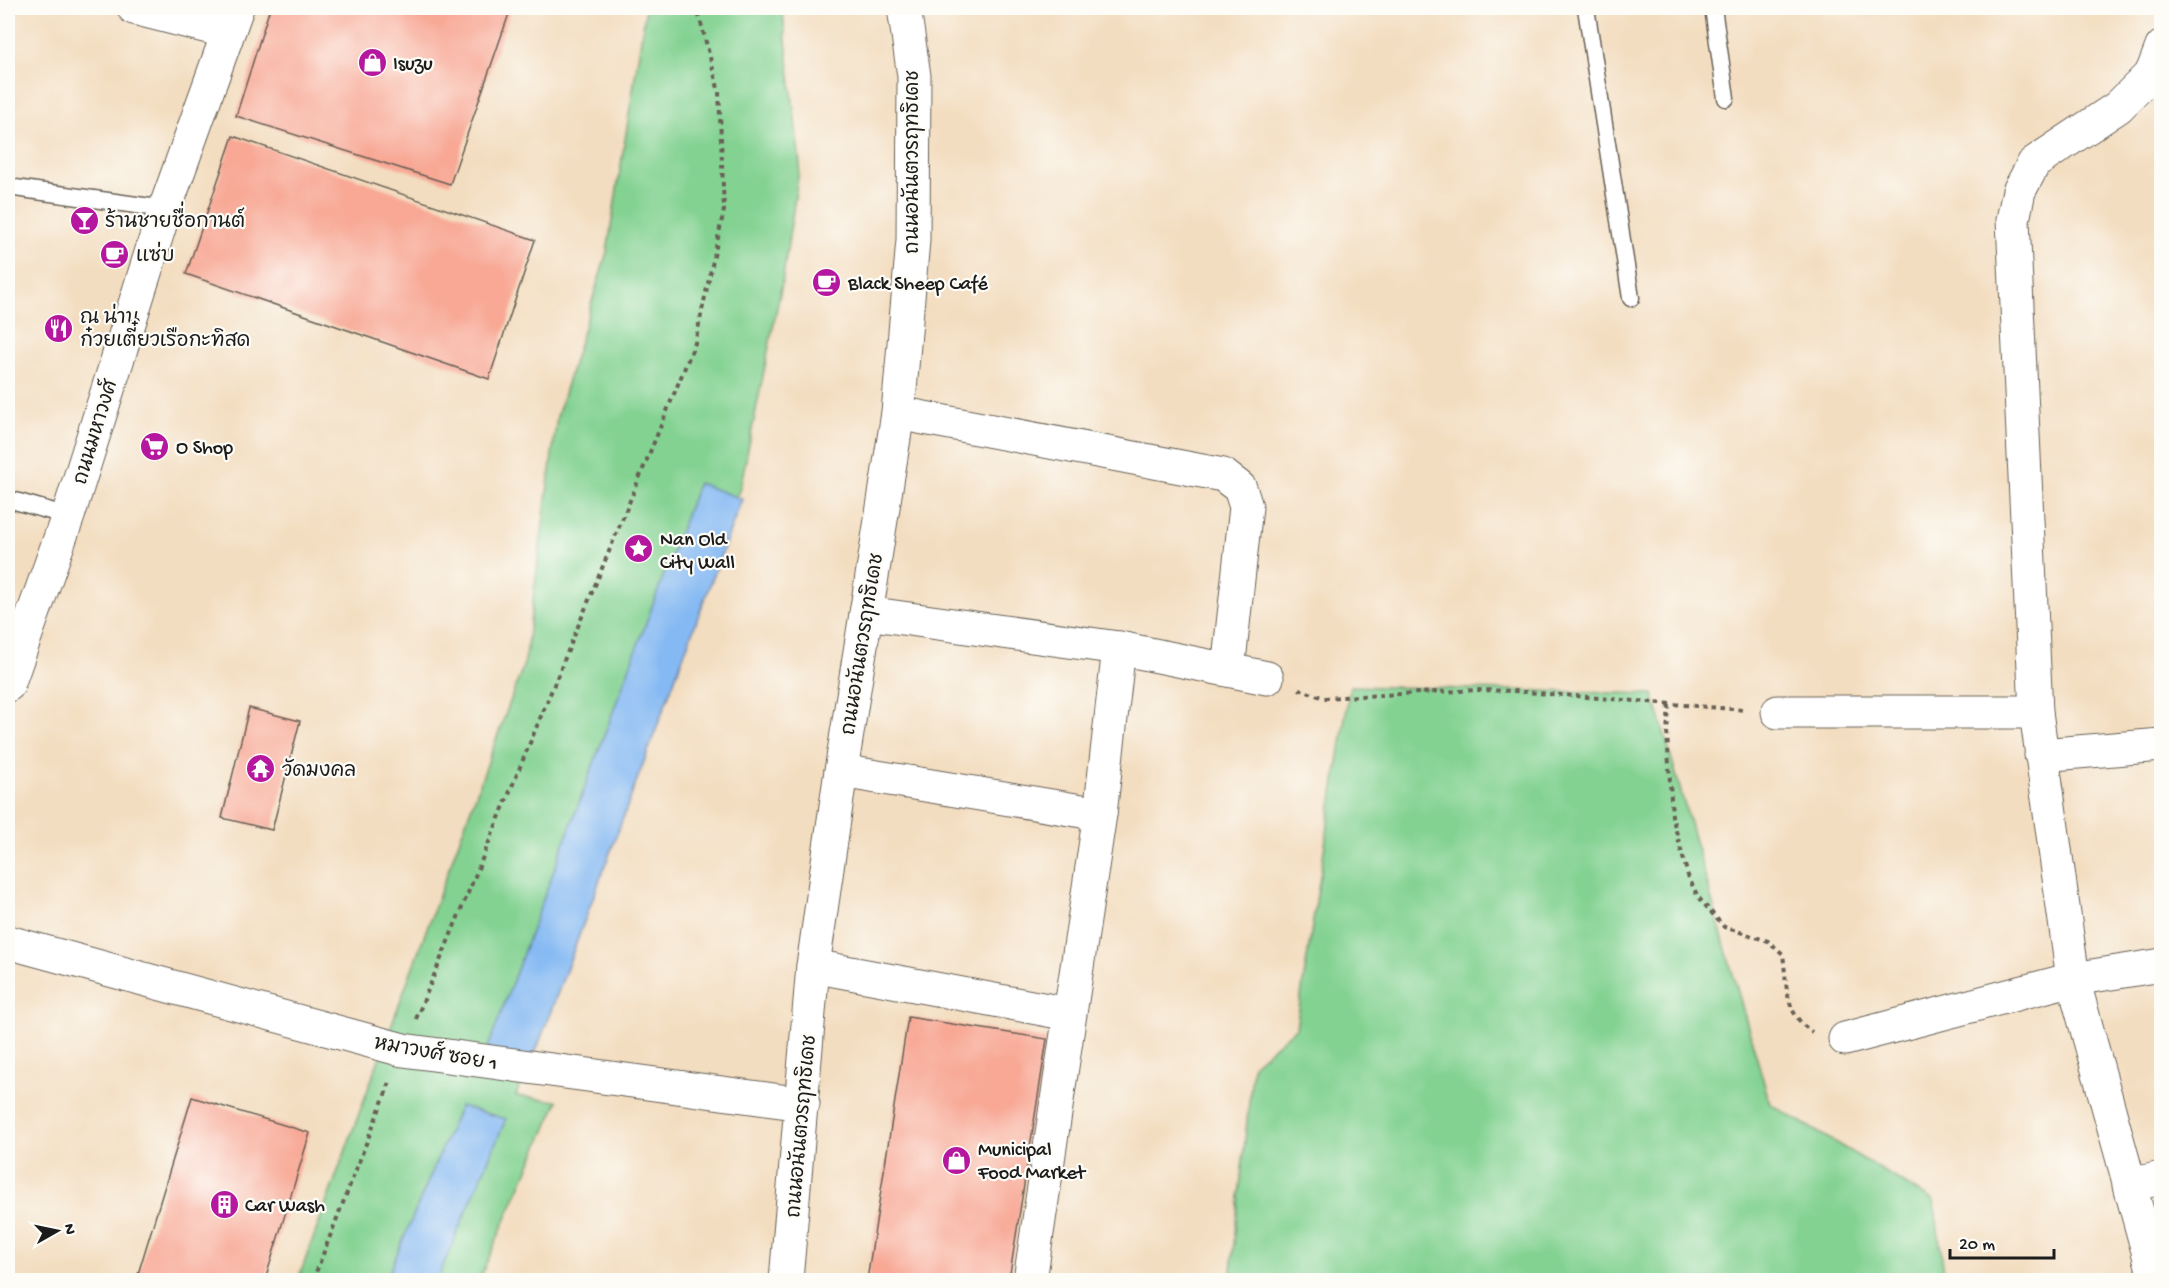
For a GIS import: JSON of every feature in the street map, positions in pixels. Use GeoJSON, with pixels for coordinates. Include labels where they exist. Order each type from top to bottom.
{"type":"FeatureCollection","features":[{"type":"Feature","properties":{"kind":"street"},"geometry":{"type":"LineString","coordinates":[[134,8],[232,20]]}},
{"type":"Feature","properties":{"kind":"street","name":"ถนนอนันตวรฤทธิเดช"},"geometry":{"type":"LineString","coordinates":[[786,1281],[813,966],[841,771],[898,413],[913,240],[914,75],[904,8]]}},
{"type":"Feature","properties":{"kind":"street","name":"ถนนมหาวงศ์"},"geometry":{"type":"LineString","coordinates":[[8,685],[68,516],[165,209],[232,20]]}},
{"type":"Feature","properties":{"kind":"street"},"geometry":{"type":"LineString","coordinates":[[2156,1281],[2073,979],[2041,755],[2036,712],[2013,220],[2019,191],[2034,164],[2118,107],[2152,74],[2162,47]]}},
{"type":"Feature","properties":{"kind":"street"},"geometry":{"type":"LineString","coordinates":[[898,413],[1223,475],[1240,488],[1246,507],[1228,670]]}},
{"type":"Feature","properties":{"kind":"street"},"geometry":{"type":"LineString","coordinates":[[866,613],[1119,648],[1267,678]]}},
{"type":"Feature","properties":{"kind":"street"},"geometry":{"type":"LineString","coordinates":[[1030,1281],[1100,814],[1119,648]]}},
{"type":"Feature","properties":{"kind":"street"},"geometry":{"type":"LineString","coordinates":[[1778,712],[2036,712]]}},
{"type":"Feature","properties":{"kind":"street"},"geometry":{"type":"LineString","coordinates":[[2041,755],[2162,745]]}},
{"type":"Feature","properties":{"kind":"street"},"geometry":{"type":"LineString","coordinates":[[841,771],[1100,814]]}},
{"type":"Feature","properties":{"kind":"street","name":"หมาวงศ์ ซอย 1"},"geometry":{"type":"LineString","coordinates":[[8,942],[403,1050],[802,1104]]}},
{"type":"Feature","properties":{"kind":"street"},"geometry":{"type":"LineString","coordinates":[[1845,1039],[2073,979],[2162,965]]}},
{"type":"Feature","properties":{"kind":"street"},"geometry":{"type":"LineString","coordinates":[[813,966],[1069,1014]]}},
{"type":"Feature","properties":{"kind":"street"},"geometry":{"type":"LineString","coordinates":[[2129,1185],[2162,1178]]}},
{"type":"Feature","properties":{"kind":"lane"},"geometry":{"type":"LineString","coordinates":[[1586,8],[1631,298]]}},
{"type":"Feature","properties":{"kind":"lane"},"geometry":{"type":"LineString","coordinates":[[1713,8],[1726,98]]}},
{"type":"Feature","properties":{"kind":"lane"},"geometry":{"type":"LineString","coordinates":[[8,187],[165,209]]}},
{"type":"Feature","properties":{"kind":"lane"},"geometry":{"type":"LineString","coordinates":[[8,499],[68,516]]}},
{"type":"Feature","properties":{"kind":"path"},"geometry":{"type":"LineString","coordinates":[[313,1281],[403,1050],[695,343],[724,210],[719,92],[698,8]]}},
{"type":"Feature","properties":{"kind":"path"},"geometry":{"type":"LineString","coordinates":[[1267,678],[1324,698],[1477,690],[1778,712]]}},
{"type":"Feature","properties":{"kind":"path"},"geometry":{"type":"LineString","coordinates":[[1669,705],[1667,732],[1672,816],[1688,876],[1698,897],[1724,927],[1768,941],[1783,954],[1790,1009],[1801,1024],[1820,1036],[1845,1039]]}},
{"type":"Feature","properties":{"kind":"green space"},"geometry":{"type":"Polygon","coordinates":[[[646,8],[780,8],[783,15],[800,164],[782,283],[740,488],[528,1059],[516,1096],[558,1101],[479,1280],[298,1280],[525,661],[557,417],[607,252],[646,8]]]}},
{"type":"Feature","properties":{"kind":"green space"},"geometry":{"type":"Polygon","coordinates":[[[1350,686],[1653,694],[1770,1104],[1934,1201],[1945,1280],[1230,1280],[1253,1065],[1296,1028],[1350,686]]]}},
{"type":"Feature","properties":{"kind":"water"},"geometry":{"type":"Polygon","coordinates":[[[698,483],[742,499],[530,1067],[486,1053],[698,483]]]}},
{"type":"Feature","properties":{"kind":"water"},"geometry":{"type":"Polygon","coordinates":[[[460,1106],[506,1119],[437,1280],[386,1280],[460,1106]]]}},
{"type":"Feature","properties":{"kind":"building","name":"Isuzu"},"geometry":{"type":"Polygon","coordinates":[[[270,8],[511,8],[450,184],[236,116],[270,8]]]}},
{"type":"Feature","properties":{"kind":"building"},"geometry":{"type":"Polygon","coordinates":[[[233,136],[535,240],[489,379],[186,274],[233,136]]]}},
{"type":"Feature","properties":{"kind":"building","name":"วัดมงคล"},"geometry":{"type":"Polygon","coordinates":[[[249,708],[300,721],[272,830],[222,818],[249,708]]]}},
{"type":"Feature","properties":{"kind":"building","name":"Municipal Food Market"},"geometry":{"type":"Polygon","coordinates":[[[908,1017],[1047,1039],[1009,1280],[867,1280],[908,1017]]]}},
{"type":"Feature","properties":{"kind":"building","name":"Car Wash"},"geometry":{"type":"Polygon","coordinates":[[[192,1097],[310,1133],[265,1280],[158,1280],[138,1274],[192,1097]]]}},
{"type":"Feature","properties":{"kind":"place","name":"Isuzu"},"geometry":{"type":"Point","coordinates":[372,62]}},
{"type":"Feature","properties":{"kind":"place","name":"ร้านชายชื่อกานต์"},"geometry":{"type":"Point","coordinates":[84,220]}},
{"type":"Feature","properties":{"kind":"place","name":"แซ่บ"},"geometry":{"type":"Point","coordinates":[115,254]}},
{"type":"Feature","properties":{"kind":"place","name":"Black Sheep Café"},"geometry":{"type":"Point","coordinates":[827,282]}},
{"type":"Feature","properties":{"kind":"place","name":"ณ น่าน ก๋วยเตี๋ยวเรือกะทิสด"},"geometry":{"type":"Point","coordinates":[59,328]}},
{"type":"Feature","properties":{"kind":"place","name":"O Shop"},"geometry":{"type":"Point","coordinates":[155,446]}},
{"type":"Feature","properties":{"kind":"place","name":"Nan Old City Wall"},"geometry":{"type":"Point","coordinates":[639,549]}},
{"type":"Feature","properties":{"kind":"place","name":"วัดมงคล"},"geometry":{"type":"Point","coordinates":[261,769]}},
{"type":"Feature","properties":{"kind":"place","name":"Municipal Food Market"},"geometry":{"type":"Point","coordinates":[957,1160]}},
{"type":"Feature","properties":{"kind":"place","name":"Car Wash"},"geometry":{"type":"Point","coordinates":[224,1204]}}]}
